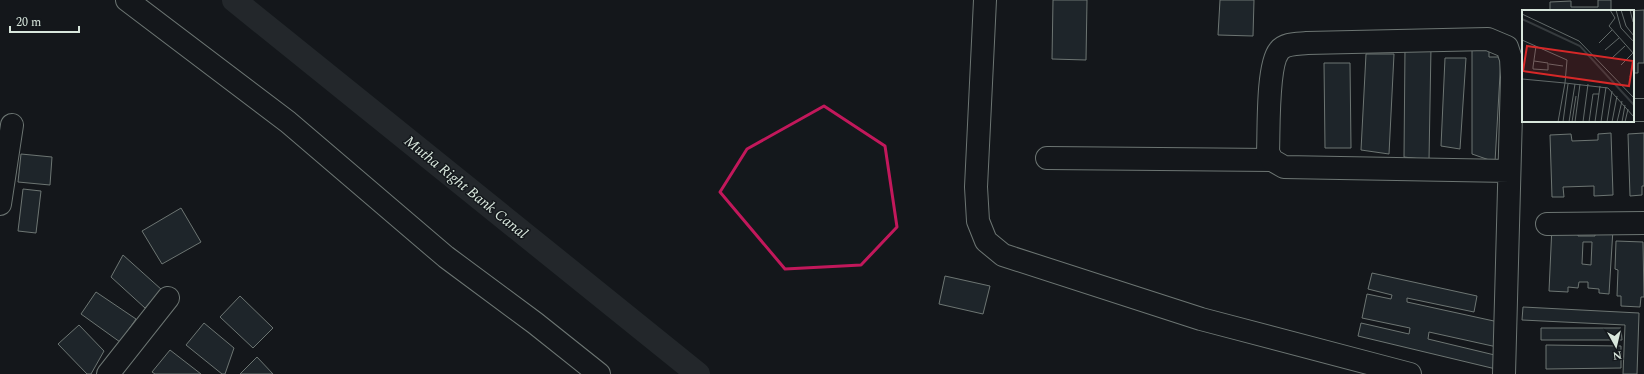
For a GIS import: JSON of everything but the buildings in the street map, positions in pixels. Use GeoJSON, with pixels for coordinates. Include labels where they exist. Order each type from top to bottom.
{"type":"FeatureCollection","features":[{"type":"Feature","properties":{"kind":"street"},"geometry":{"type":"LineString","coordinates":[[127,0],[288,122],[446,257],[535,323],[599,374]]}},
{"type":"Feature","properties":{"kind":"street"},"geometry":{"type":"LineString","coordinates":[[985,0],[976,187],[978,221],[986,242],[1004,255],[1201,319],[1410,374]]}},
{"type":"Feature","properties":{"kind":"street"},"geometry":{"type":"LineString","coordinates":[[1272,160],[1268,152],[1271,74],[1274,59],[1279,50],[1289,45],[1307,42],[1488,39],[1508,48],[1511,59],[1504,374]]}},
{"type":"Feature","properties":{"kind":"street"},"geometry":{"type":"LineString","coordinates":[[0,204],[12,125]]}},
{"type":"Feature","properties":{"kind":"street"},"geometry":{"type":"LineString","coordinates":[[1047,158],[1272,160],[1284,167],[1297,168],[1509,171]]}},
{"type":"Feature","properties":{"kind":"street"},"geometry":{"type":"LineString","coordinates":[[1547,224],[1644,223]]}},
{"type":"Feature","properties":{"kind":"street"},"geometry":{"type":"LineString","coordinates":[[108,374],[168,298]]}},
{"type":"Feature","properties":{"kind":"highlighted area"},"geometry":{"type":"Polygon","coordinates":[[[824,106],[885,146],[897,227],[861,265],[785,269],[720,192],[747,149],[824,106]]]}},
{"type":"Feature","properties":{"kind":"waterway","name":"Mutha Right Bank Canal"},"geometry":{"type":"LineString","coordinates":[[234,0],[698,374]]}}]}
